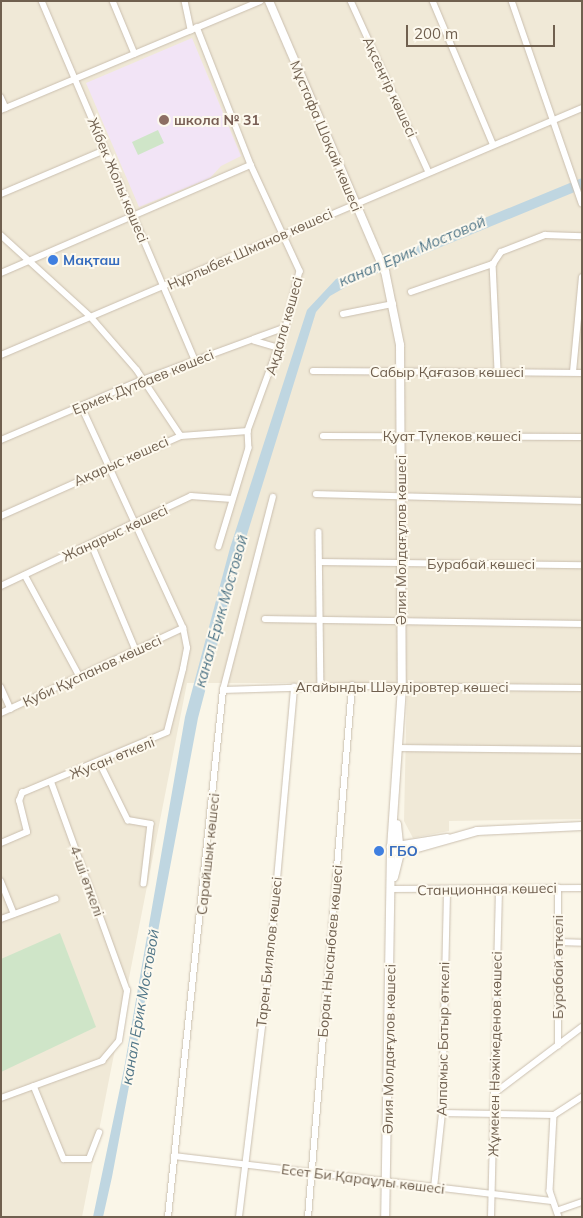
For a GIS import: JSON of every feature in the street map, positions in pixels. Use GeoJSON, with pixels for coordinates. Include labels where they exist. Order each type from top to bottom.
{"type":"FeatureCollection","features":[{"type":"Feature","properties":{"kind":"main road","name":"Мұстафа Шоқай көшесi"},"geometry":{"type":"LineString","coordinates":[[269,1],[354,204],[385,271]]}},
{"type":"Feature","properties":{"kind":"main road","name":"Әлия Молдағұлов көшесі"},"geometry":{"type":"LineString","coordinates":[[385,271],[393,304],[400,373],[402,563],[400,748],[396,812],[391,847],[392,885],[385,1217]]}},
{"type":"Feature","properties":{"kind":"main road","name":"Әлия Молдағұлов көшесі"},"geometry":{"type":"LineString","coordinates":[[392,885],[400,853],[396,812]]}},
{"type":"Feature","properties":{"kind":"main road"},"geometry":{"type":"LineString","coordinates":[[396,812],[405,836],[419,844]]}},
{"type":"Feature","properties":{"kind":"main road"},"geometry":{"type":"LineString","coordinates":[[419,844],[399,842],[391,847],[400,853],[419,844],[507,827],[582,826]]}},
{"type":"Feature","properties":{"kind":"main road"},"geometry":{"type":"LineString","coordinates":[[398,866],[419,844]]}},
{"type":"Feature","properties":{"kind":"street","name":"Жібек Жолы көшесі"},"geometry":{"type":"LineString","coordinates":[[42,1],[133,219],[195,359]]}},
{"type":"Feature","properties":{"kind":"street"},"geometry":{"type":"LineString","coordinates":[[113,1],[135,54]]}},
{"type":"Feature","properties":{"kind":"street","name":"Ақдала көшесі"},"geometry":{"type":"LineString","coordinates":[[185,1],[194,29],[251,165],[285,234],[300,271],[286,327],[248,431],[249,448],[218,547]]}},
{"type":"Feature","properties":{"kind":"street"},"geometry":{"type":"LineString","coordinates":[[1,97],[4,109],[260,1]]}},
{"type":"Feature","properties":{"kind":"street","name":"Ақсеңгір көшесі"},"geometry":{"type":"LineString","coordinates":[[350,1],[429,172]]}},
{"type":"Feature","properties":{"kind":"street"},"geometry":{"type":"LineString","coordinates":[[433,1],[493,144]]}},
{"type":"Feature","properties":{"kind":"street"},"geometry":{"type":"LineString","coordinates":[[512,1],[572,168],[582,203]]}},
{"type":"Feature","properties":{"kind":"street","name":"Нұрлыбек Шманов көшесі"},"geometry":{"type":"LineString","coordinates":[[1,355],[493,144],[582,108]]}},
{"type":"Feature","properties":{"kind":"street"},"geometry":{"type":"LineString","coordinates":[[1,194],[105,150]]}},
{"type":"Feature","properties":{"kind":"street"},"geometry":{"type":"LineString","coordinates":[[1,273],[133,219],[251,165]]}},
{"type":"Feature","properties":{"kind":"street"},"geometry":{"type":"LineString","coordinates":[[1,235],[91,318],[142,380],[181,436]]}},
{"type":"Feature","properties":{"kind":"street"},"geometry":{"type":"LineString","coordinates":[[498,372],[493,264],[501,252],[544,235],[582,236]]}},
{"type":"Feature","properties":{"kind":"street"},"geometry":{"type":"LineString","coordinates":[[411,292],[493,264]]}},
{"type":"Feature","properties":{"kind":"street"},"geometry":{"type":"LineString","coordinates":[[573,372],[582,277]]}},
{"type":"Feature","properties":{"kind":"street"},"geometry":{"type":"LineString","coordinates":[[342,314],[393,304]]}},
{"type":"Feature","properties":{"kind":"street","name":"Ермек Дүтбаев көшесi"},"geometry":{"type":"LineString","coordinates":[[1,440],[142,380],[195,359],[254,341],[286,327]]}},
{"type":"Feature","properties":{"kind":"street"},"geometry":{"type":"LineString","coordinates":[[254,341],[279,348]]}},
{"type":"Feature","properties":{"kind":"street","name":"Сабыр Қағазов көшесі"},"geometry":{"type":"LineString","coordinates":[[313,371],[582,373]]}},
{"type":"Feature","properties":{"kind":"street"},"geometry":{"type":"LineString","coordinates":[[81,406],[183,628]]}},
{"type":"Feature","properties":{"kind":"street","name":"Ақарыс көшесi"},"geometry":{"type":"LineString","coordinates":[[1,516],[107,466],[181,436],[248,431]]}},
{"type":"Feature","properties":{"kind":"street","name":"Қуат Түлеков көшесі"},"geometry":{"type":"LineString","coordinates":[[323,436],[582,437]]}},
{"type":"Feature","properties":{"kind":"street"},"geometry":{"type":"LineString","coordinates":[[316,494],[582,501]]}},
{"type":"Feature","properties":{"kind":"street","name":"Жанарыс көшесі"},"geometry":{"type":"LineString","coordinates":[[1,586],[135,526],[191,496],[232,499]]}},
{"type":"Feature","properties":{"kind":"street","name":"Сарайшық көшесі"},"geometry":{"type":"LineString","coordinates":[[168,1217],[223,690],[272,496]]}},
{"type":"Feature","properties":{"kind":"street"},"geometry":{"type":"LineString","coordinates":[[318,532],[322,620],[321,686]]}},
{"type":"Feature","properties":{"kind":"street"},"geometry":{"type":"LineString","coordinates":[[92,545],[136,650]]}},
{"type":"Feature","properties":{"kind":"street","name":"Бурабай көшесi"},"geometry":{"type":"LineString","coordinates":[[320,562],[582,565]]}},
{"type":"Feature","properties":{"kind":"street"},"geometry":{"type":"LineString","coordinates":[[25,575],[79,675]]}},
{"type":"Feature","properties":{"kind":"street"},"geometry":{"type":"LineString","coordinates":[[265,619],[402,623],[582,624]]}},
{"type":"Feature","properties":{"kind":"street","name":"Куби Құспанов көшесi"},"geometry":{"type":"LineString","coordinates":[[1,713],[183,628]]}},
{"type":"Feature","properties":{"kind":"street","name":"Жусан өткелі"},"geometry":{"type":"LineString","coordinates":[[1,843],[27,832],[19,797],[167,732],[187,648],[183,628]]}},
{"type":"Feature","properties":{"kind":"street","name":"Агайынды Шәудіровтер көшесi"},"geometry":{"type":"LineString","coordinates":[[223,690],[321,686],[582,688]]}},
{"type":"Feature","properties":{"kind":"street","name":"Боран Нысанбаев көшесі"},"geometry":{"type":"LineString","coordinates":[[308,1217],[352,686]]}},
{"type":"Feature","properties":{"kind":"street","name":"Тарен Билялов көшесі"},"geometry":{"type":"LineString","coordinates":[[239,1217],[244,1163],[269,969],[294,687]]}},
{"type":"Feature","properties":{"kind":"street"},"geometry":{"type":"LineString","coordinates":[[1,688],[11,709]]}},
{"type":"Feature","properties":{"kind":"street"},"geometry":{"type":"LineString","coordinates":[[400,748],[582,750]]}},
{"type":"Feature","properties":{"kind":"street"},"geometry":{"type":"LineString","coordinates":[[100,763],[128,820],[151,824],[144,884]]}},
{"type":"Feature","properties":{"kind":"street","name":"4-шi өткелi"},"geometry":{"type":"LineString","coordinates":[[34,1086],[102,1061],[119,1041],[127,991],[51,782]]}},
{"type":"Feature","properties":{"kind":"street"},"geometry":{"type":"LineString","coordinates":[[1,881],[14,914]]}},
{"type":"Feature","properties":{"kind":"street","name":"Станционная көшесі"},"geometry":{"type":"LineString","coordinates":[[392,885],[447,890],[499,891],[582,888]]}},
{"type":"Feature","properties":{"kind":"street","name":"Бурабай өткелі"},"geometry":{"type":"LineString","coordinates":[[558,888],[558,1046]]}},
{"type":"Feature","properties":{"kind":"street","name":"Алпамыс Батыр өткелі"},"geometry":{"type":"LineString","coordinates":[[434,1188],[442,1113],[447,890]]}},
{"type":"Feature","properties":{"kind":"street","name":"Жұмекен Нәжімеденов көшесі"},"geometry":{"type":"LineString","coordinates":[[491,1217],[499,891]]}},
{"type":"Feature","properties":{"kind":"street"},"geometry":{"type":"LineString","coordinates":[[1,920],[55,899]]}},
{"type":"Feature","properties":{"kind":"street"},"geometry":{"type":"LineString","coordinates":[[558,942],[582,943]]}},
{"type":"Feature","properties":{"kind":"street"},"geometry":{"type":"LineString","coordinates":[[495,1092],[582,1027]]}},
{"type":"Feature","properties":{"kind":"street"},"geometry":{"type":"LineString","coordinates":[[1,1098],[34,1086],[64,1159],[89,1159],[99,1133]]}},
{"type":"Feature","properties":{"kind":"street"},"geometry":{"type":"LineString","coordinates":[[442,1113],[554,1115],[582,1097]]}},
{"type":"Feature","properties":{"kind":"street"},"geometry":{"type":"LineString","coordinates":[[554,1115],[551,1201],[559,1210],[559,1217]]}},
{"type":"Feature","properties":{"kind":"street","name":"Есет Би Қараұлы көшесі"},"geometry":{"type":"LineString","coordinates":[[174,1156],[244,1163],[312,1175],[386,1184],[551,1201]]}},
{"type":"Feature","properties":{"kind":"street"},"geometry":{"type":"LineString","coordinates":[[559,1210],[582,1202]]}},
{"type":"Feature","properties":{"kind":"shaded area"},"geometry":{"type":"Polygon","coordinates":[[[1,1],[582,1],[582,819],[449,821],[449,831],[413,838],[404,821],[407,683],[187,683],[82,1217],[1,1217],[1,1]]]}},
{"type":"Feature","properties":{"kind":"shaded area","name":"школа № 31"},"geometry":{"type":"Polygon","coordinates":[[[192,38],[241,156],[221,166],[210,178],[139,207],[86,83],[192,38]]]}},
{"type":"Feature","properties":{"kind":"green space"},"geometry":{"type":"Polygon","coordinates":[[[158,130],[164,143],[138,155],[132,142],[158,130]]]}},
{"type":"Feature","properties":{"kind":"green space"},"geometry":{"type":"Polygon","coordinates":[[[60,933],[96,1027],[1,1072],[1,959],[60,933]]]}},
{"type":"Feature","properties":{"kind":"water","name":"канал Ерик Мостовой"},"geometry":{"type":"Polygon","coordinates":[[[582,178],[582,189],[351,284],[330,296],[316,312],[241,554],[198,718],[112,1177],[103,1217],[93,1217],[124,1069],[185,717],[230,548],[307,310],[336,279],[582,178]]]}},
{"type":"Feature","properties":{"kind":"place","name":"школа № 31"},"geometry":{"type":"Point","coordinates":[164,120]}},
{"type":"Feature","properties":{"kind":"place","name":"Мақташ"},"geometry":{"type":"Point","coordinates":[53,260]}},
{"type":"Feature","properties":{"kind":"place","name":"ГБО"},"geometry":{"type":"Point","coordinates":[379,851]}}]}
